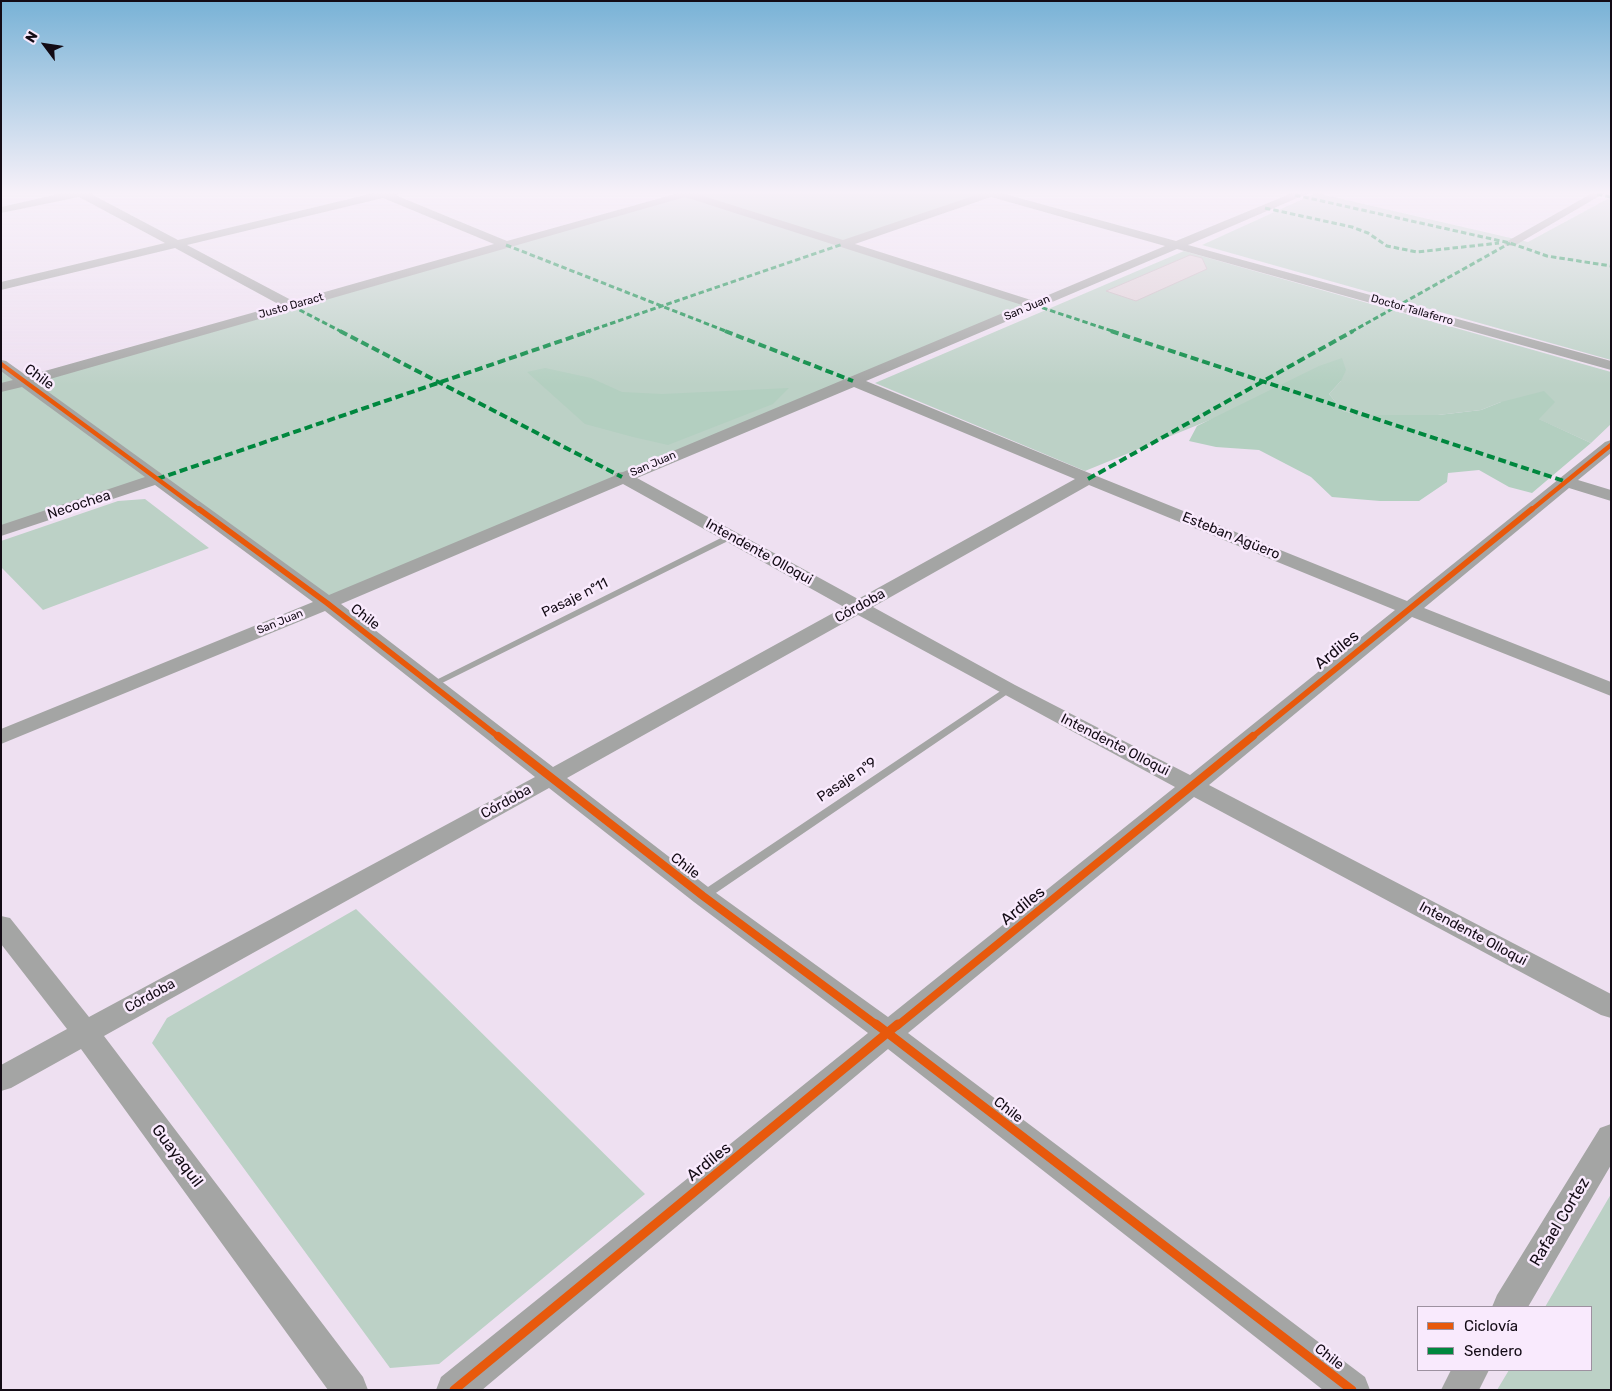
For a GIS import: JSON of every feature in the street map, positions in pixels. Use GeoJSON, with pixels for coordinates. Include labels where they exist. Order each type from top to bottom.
{"type":"FeatureCollection","features":[{"type":"Feature","properties":{"kind":"street"},"geometry":{"type":"LineString","coordinates":[[1,286],[126,256]]}},
{"type":"Feature","properties":{"kind":"street"},"geometry":{"type":"LineString","coordinates":[[198,256],[292,306]]}},
{"type":"Feature","properties":{"kind":"street","name":"Justo Daract"},"geometry":{"type":"LineString","coordinates":[[1,388],[468,256]]}},
{"type":"Feature","properties":{"kind":"street"},"geometry":{"type":"LineString","coordinates":[[879,256],[1034,305]]}},
{"type":"Feature","properties":{"kind":"street","name":"San Juan"},"geometry":{"type":"LineString","coordinates":[[1,737],[327,603],[1150,256]]}},
{"type":"Feature","properties":{"kind":"street","name":"Doctor Tallaferro"},"geometry":{"type":"LineString","coordinates":[[1220,256],[1611,366]]}},
{"type":"Feature","properties":{"kind":"street","name":"Chile"},"geometry":{"type":"LineString","coordinates":[[1,364],[327,603],[703,896],[888,1033],[1352,1390]]}},
{"type":"Feature","properties":{"kind":"street","name":"Esteban Agüero"},"geometry":{"type":"LineString","coordinates":[[853,381],[1088,479],[1611,690]]}},
{"type":"Feature","properties":{"kind":"street","name":"Ardiles"},"geometry":{"type":"LineString","coordinates":[[454,1390],[888,1033],[1611,445]]}},
{"type":"Feature","properties":{"kind":"street","name":"Intendente Olloqui"},"geometry":{"type":"LineString","coordinates":[[622,477],[1008,690],[1192,785],[1611,1007]]}},
{"type":"Feature","properties":{"kind":"street","name":"Necochea"},"geometry":{"type":"LineString","coordinates":[[1,531],[157,479]]}},
{"type":"Feature","properties":{"kind":"street","name":"Córdoba"},"geometry":{"type":"LineString","coordinates":[[1,1079],[552,777],[1088,479]]}},
{"type":"Feature","properties":{"kind":"street"},"geometry":{"type":"LineString","coordinates":[[1567,482],[1611,496]]}},
{"type":"Feature","properties":{"kind":"street","name":"Guayaquil"},"geometry":{"type":"LineString","coordinates":[[1,925],[84,1032],[350,1390]]}},
{"type":"Feature","properties":{"kind":"street","name":"Rafael Cortez"},"geometry":{"type":"LineString","coordinates":[[1510,1306],[1611,1137]]}},
{"type":"Feature","properties":{"kind":"street"},"geometry":{"type":"LineString","coordinates":[[1459,1390],[1470,1371]]}},
{"type":"Feature","properties":{"kind":"lane","name":"Pasaje nº11"},"geometry":{"type":"LineString","coordinates":[[431,685],[731,536]]}},
{"type":"Feature","properties":{"kind":"lane","name":"Pasaje nº9"},"geometry":{"type":"LineString","coordinates":[[703,896],[1008,690]]}},
{"type":"Feature","properties":{"kind":"green space"},"geometry":{"type":"Polygon","coordinates":[[[467,256],[884,256],[1034,305],[327,603],[158,479],[1,531],[1,364],[25,381],[467,256]]]}},
{"type":"Feature","properties":{"kind":"green space"},"geometry":{"type":"Polygon","coordinates":[[[1172,256],[1201,256],[1611,372],[1611,424],[1591,443],[1501,402],[1481,410],[1438,415],[1360,415],[1343,411],[1329,394],[1341,381],[1227,413],[1085,471],[875,383],[1172,256]]]}},
{"type":"Feature","properties":{"kind":"green space"},"geometry":{"type":"Polygon","coordinates":[[[1241,256],[1611,256],[1611,360],[1241,256]]]}},
{"type":"Feature","properties":{"kind":"green space"},"geometry":{"type":"Polygon","coordinates":[[[1342,358],[1346,370],[1341,381],[1329,394],[1343,411],[1360,415],[1438,415],[1481,410],[1501,402],[1544,391],[1555,402],[1539,419],[1591,443],[1532,493],[1509,487],[1479,470],[1448,473],[1447,482],[1419,501],[1380,501],[1332,497],[1311,477],[1259,450],[1216,447],[1189,441],[1197,426],[1319,366],[1342,358]]]}},
{"type":"Feature","properties":{"kind":"green space"},"geometry":{"type":"Polygon","coordinates":[[[545,368],[591,378],[622,392],[662,394],[789,388],[773,404],[668,445],[585,424],[527,372],[545,368]]]}},
{"type":"Feature","properties":{"kind":"green space"},"geometry":{"type":"Polygon","coordinates":[[[145,499],[209,548],[43,610],[1,567],[1,541],[118,501],[145,499]]]}},
{"type":"Feature","properties":{"kind":"green space"},"geometry":{"type":"Polygon","coordinates":[[[356,909],[645,1194],[439,1364],[390,1368],[152,1043],[167,1018],[356,909]]]}},
{"type":"Feature","properties":{"kind":"green space"},"geometry":{"type":"Polygon","coordinates":[[[1611,1194],[1611,1390],[1497,1390],[1508,1371],[1592,1371],[1592,1306],[1546,1306],[1611,1194]]]}},
{"type":"Feature","properties":{"kind":"building"},"geometry":{"type":"Polygon","coordinates":[[[1188,256],[1202,258],[1207,269],[1136,301],[1106,291],[1188,256]]]}},
{"type":"Feature","properties":{"kind":"marked path"},"geometry":{"type":"LineString","coordinates":[[534,256],[853,381]]}},
{"type":"Feature","properties":{"kind":"marked path"},"geometry":{"type":"LineString","coordinates":[[157,479],[808,256]]}},
{"type":"Feature","properties":{"kind":"marked path"},"geometry":{"type":"LineString","coordinates":[[1088,479],[1487,256]]}},
{"type":"Feature","properties":{"kind":"marked path"},"geometry":{"type":"LineString","coordinates":[[1547,256],[1611,266]]}},
{"type":"Feature","properties":{"kind":"marked path"},"geometry":{"type":"LineString","coordinates":[[1034,305],[1567,482]]}},
{"type":"Feature","properties":{"kind":"marked path"},"geometry":{"type":"LineString","coordinates":[[292,306],[622,477]]}},
{"type":"Feature","properties":{"kind":"cycle path"},"geometry":{"type":"LineString","coordinates":[[1,364],[327,603],[703,896],[888,1033],[1352,1390]]}},
{"type":"Feature","properties":{"kind":"cycle path"},"geometry":{"type":"LineString","coordinates":[[454,1390],[888,1033],[1611,445]]}}]}
